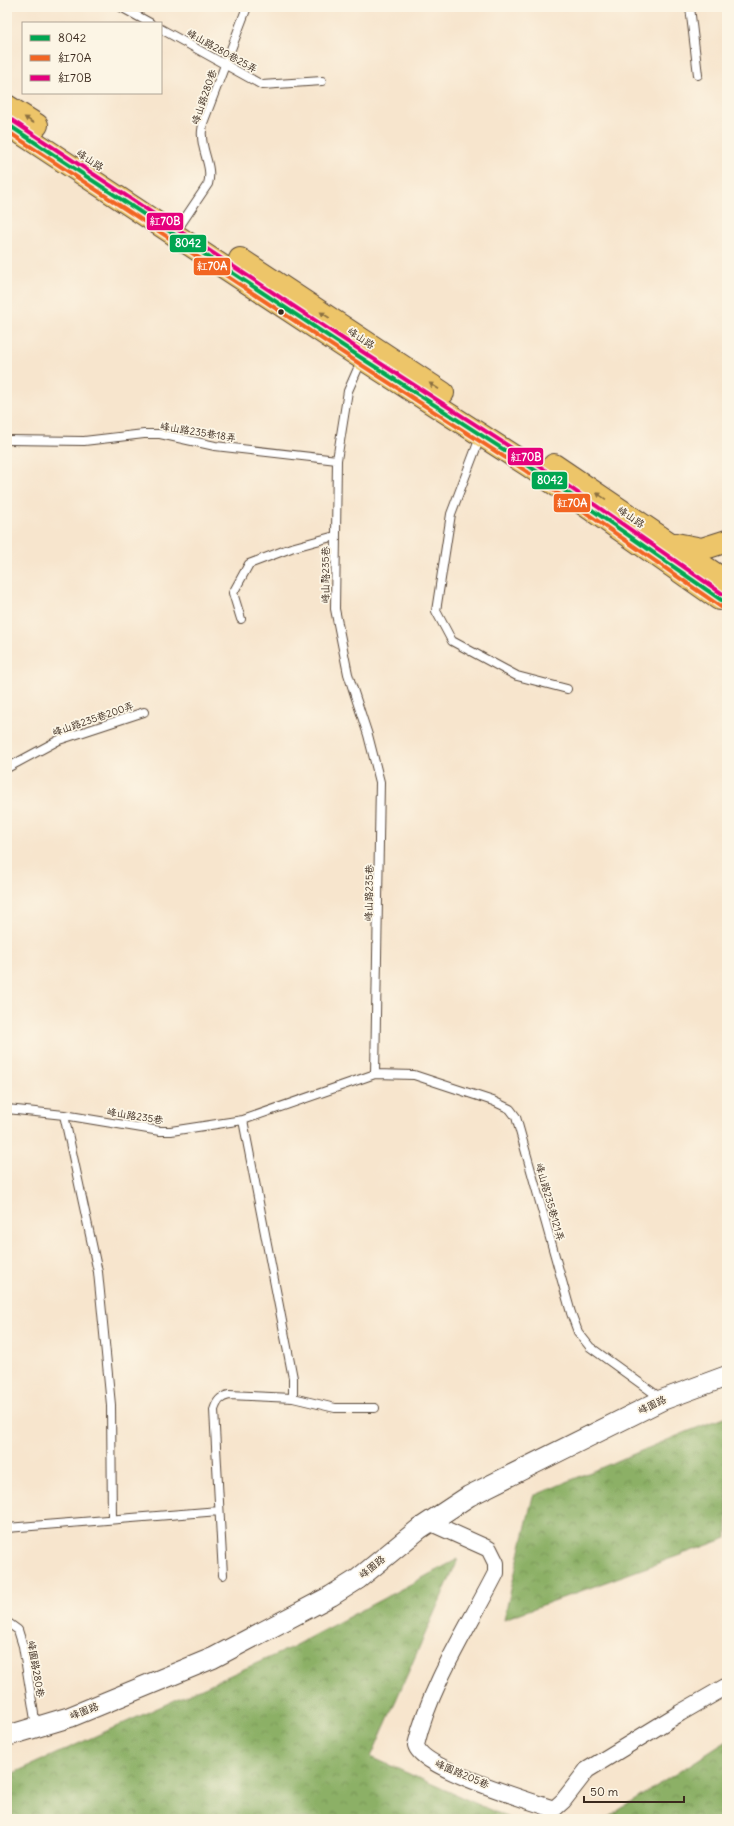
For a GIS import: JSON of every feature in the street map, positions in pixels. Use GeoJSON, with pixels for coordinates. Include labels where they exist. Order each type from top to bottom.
{"type":"FeatureCollection","features":[{"type":"Feature","properties":{"kind":"main road","name":"峰山路"},"geometry":{"type":"LineString","coordinates":[[7,106],[178,227],[367,352],[670,543],[719,589]]}},
{"type":"Feature","properties":{"kind":"main road","name":"峰山路"},"geometry":{"type":"LineString","coordinates":[[7,124],[178,227]]}},
{"type":"Feature","properties":{"kind":"main road","name":"峰山路"},"geometry":{"type":"LineString","coordinates":[[367,352],[481,435],[719,589]]}},
{"type":"Feature","properties":{"kind":"main road"},"geometry":{"type":"LineString","coordinates":[[670,543],[702,549],[727,541]]}},
{"type":"Feature","properties":{"kind":"main road"},"geometry":{"type":"LineString","coordinates":[[719,589],[727,556]]}},
{"type":"Feature","properties":{"kind":"street","name":"峰園路"},"geometry":{"type":"LineString","coordinates":[[7,1736],[36,1726],[70,1717],[220,1655],[331,1596],[358,1579],[429,1522],[469,1496],[662,1400],[727,1376]]}},
{"type":"Feature","properties":{"kind":"street","name":"峰園路205巷"},"geometry":{"type":"LineString","coordinates":[[429,1522],[489,1549],[496,1563],[496,1573],[439,1681],[423,1718],[416,1745],[417,1750],[432,1762],[474,1781],[554,1809],[563,1802],[587,1770],[680,1712],[727,1686]]}},
{"type":"Feature","properties":{"kind":"lane"},"geometry":{"type":"LineString","coordinates":[[121,7],[148,22]]}},
{"type":"Feature","properties":{"kind":"lane","name":"峰山路280巷"},"geometry":{"type":"LineString","coordinates":[[178,227],[208,184],[210,176],[202,136],[203,123],[247,7]]}},
{"type":"Feature","properties":{"kind":"lane"},"geometry":{"type":"LineString","coordinates":[[690,7],[698,76]]}},
{"type":"Feature","properties":{"kind":"lane","name":"峰山路280巷25弄"},"geometry":{"type":"LineString","coordinates":[[162,30],[262,85],[322,81]]}},
{"type":"Feature","properties":{"kind":"lane","name":"峰山路235巷"},"geometry":{"type":"LineString","coordinates":[[7,1109],[64,1115],[160,1131],[171,1131],[243,1120],[375,1074],[380,782],[368,735],[348,674],[335,609],[335,536],[338,460],[348,391],[367,352]]}},
{"type":"Feature","properties":{"kind":"lane","name":"峰山路235巷18弄"},"geometry":{"type":"LineString","coordinates":[[7,440],[84,441],[144,434],[160,434],[215,446],[338,460]]}},
{"type":"Feature","properties":{"kind":"lane"},"geometry":{"type":"LineString","coordinates":[[481,435],[451,514],[436,611],[452,641],[517,676],[567,689]]}},
{"type":"Feature","properties":{"kind":"lane"},"geometry":{"type":"LineString","coordinates":[[241,619],[233,593],[249,564],[291,548],[335,536]]}},
{"type":"Feature","properties":{"kind":"lane","name":"峰山路235巷200弄"},"geometry":{"type":"LineString","coordinates":[[7,768],[59,740],[144,712]]}},
{"type":"Feature","properties":{"kind":"lane","name":"峰山路235巷121弄"},"geometry":{"type":"LineString","coordinates":[[375,1074],[414,1075],[494,1101],[510,1109],[516,1117],[571,1313],[578,1332],[590,1347],[662,1400]]}},
{"type":"Feature","properties":{"kind":"lane"},"geometry":{"type":"LineString","coordinates":[[64,1115],[98,1272],[111,1405],[112,1520]]}},
{"type":"Feature","properties":{"kind":"lane"},"geometry":{"type":"LineString","coordinates":[[243,1120],[293,1378],[293,1398]]}},
{"type":"Feature","properties":{"kind":"lane"},"geometry":{"type":"LineString","coordinates":[[222,1575],[214,1410],[216,1403],[222,1397],[229,1395],[293,1398],[335,1408],[375,1408]]}},
{"type":"Feature","properties":{"kind":"lane"},"geometry":{"type":"LineString","coordinates":[[7,1528],[219,1511]]}},
{"type":"Feature","properties":{"kind":"lane","name":"峰園路280巷"},"geometry":{"type":"LineString","coordinates":[[7,1622],[18,1630],[36,1726]]}},
{"type":"Feature","properties":{"kind":"green space"},"geometry":{"type":"Polygon","coordinates":[[[727,1416],[727,1538],[504,1619],[533,1496],[727,1416]]]}},
{"type":"Feature","properties":{"kind":"green space"},"geometry":{"type":"Polygon","coordinates":[[[458,1559],[371,1757],[511,1819],[7,1819],[7,1776],[286,1650],[458,1559]]]}},
{"type":"Feature","properties":{"kind":"green space"},"geometry":{"type":"Polygon","coordinates":[[[727,1741],[727,1819],[605,1819],[727,1741]]]}},
{"type":"Feature","properties":{"kind":"transit line","name":"紅70B"},"geometry":{"type":"LineString","coordinates":[[10,119],[366,354],[532,461],[727,597]]}},
{"type":"Feature","properties":{"kind":"transit line","name":"8042"},"geometry":{"type":"LineString","coordinates":[[7,124],[363,359],[529,466],[727,604]]}},
{"type":"Feature","properties":{"kind":"transit line","name":"紅70A"},"geometry":{"type":"LineString","coordinates":[[7,131],[360,364],[526,471],[724,609]]}}]}
